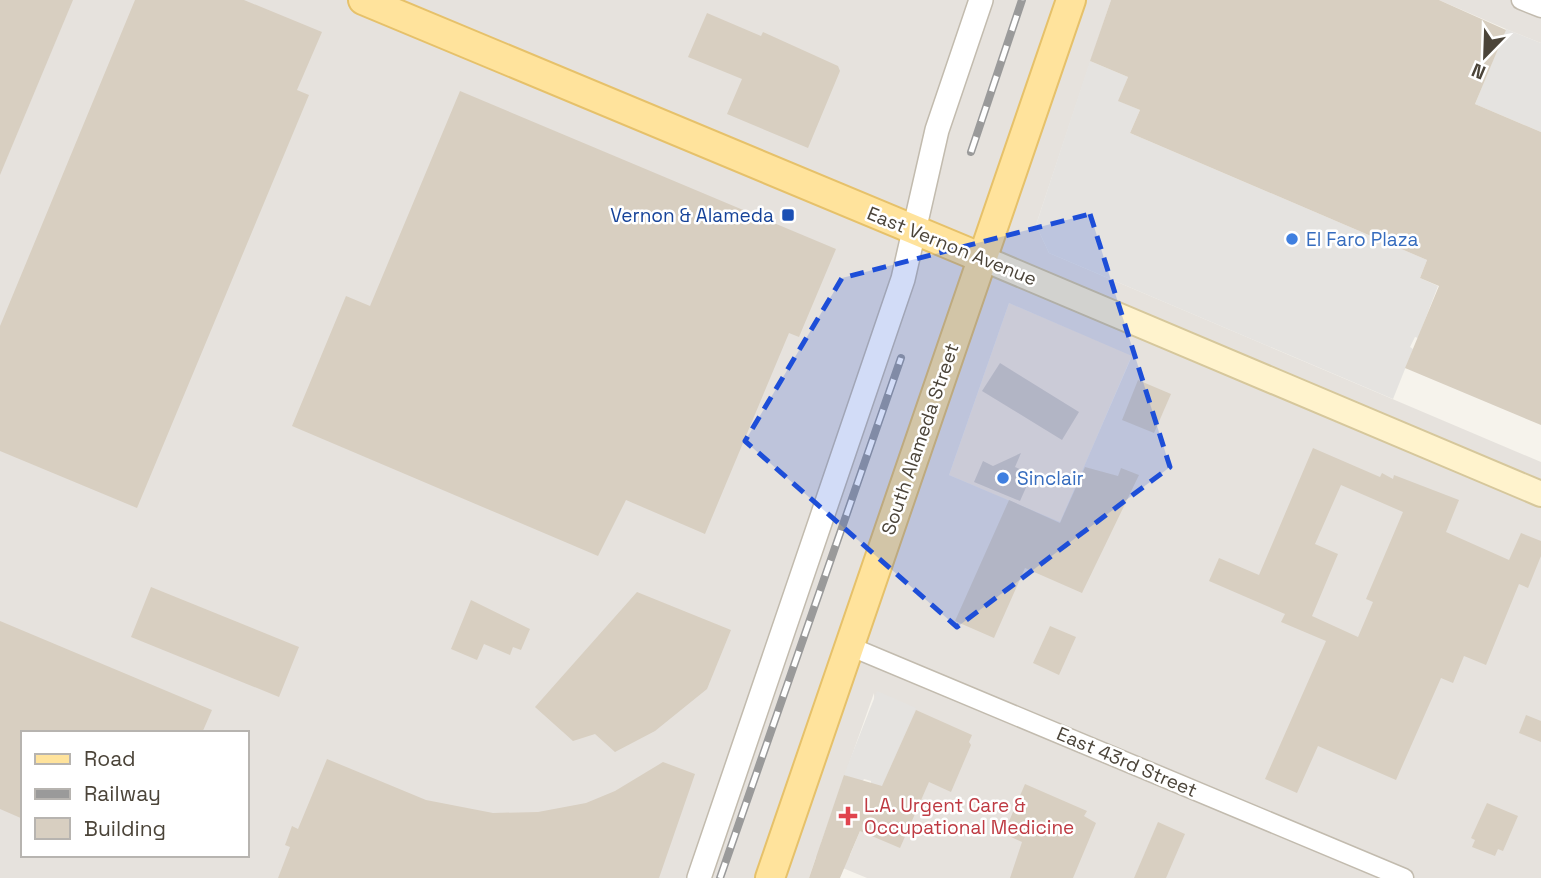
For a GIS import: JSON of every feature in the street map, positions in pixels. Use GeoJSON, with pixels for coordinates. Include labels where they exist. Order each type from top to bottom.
{"type":"FeatureCollection","features":[{"type":"Feature","properties":{"kind":"main road","name":"East Vernon Avenue"},"geometry":{"type":"LineString","coordinates":[[363,0],[1541,494]]}},
{"type":"Feature","properties":{"kind":"main road","name":"South Alameda Street"},"geometry":{"type":"LineString","coordinates":[[770,878],[1071,0]]}},
{"type":"Feature","properties":{"kind":"street"},"geometry":{"type":"LineString","coordinates":[[699,878],[903,279],[937,130],[981,0]]}},
{"type":"Feature","properties":{"kind":"street"},"geometry":{"type":"LineString","coordinates":[[1521,0],[1541,8]]}},
{"type":"Feature","properties":{"kind":"street","name":"East 43rd Street"},"geometry":{"type":"LineString","coordinates":[[849,646],[1404,878]]}},
{"type":"Feature","properties":{"kind":"highlighted area"},"geometry":{"type":"Polygon","coordinates":[[[1090,214],[1170,467],[957,627],[745,441],[842,278],[1090,214]]]}},
{"type":"Feature","properties":{"kind":"shaded area"},"geometry":{"type":"Polygon","coordinates":[[[0,0],[1111,0],[1036,225],[1049,253],[1541,462],[1541,878],[867,878],[816,857],[809,878],[0,878],[0,0]],[[1009,303],[949,475],[1060,522],[1132,356],[1009,303]],[[874,693],[821,843],[850,855],[878,788],[874,693]]]}},
{"type":"Feature","properties":{"kind":"shaded area"},"geometry":{"type":"Polygon","coordinates":[[[1439,0],[1541,0],[1541,43],[1506,29],[1439,0]]]}},
{"type":"Feature","properties":{"kind":"shaded area"},"geometry":{"type":"Polygon","coordinates":[[[1506,29],[1541,43],[1541,132],[1475,104],[1506,29]]]}},
{"type":"Feature","properties":{"kind":"shaded area"},"geometry":{"type":"Polygon","coordinates":[[[1090,61],[1128,77],[1119,101],[1140,110],[1130,133],[1427,260],[1420,278],[1438,286],[1418,338],[1415,337],[1410,347],[1413,349],[1393,399],[1049,253],[1036,225],[1090,61]]]}},
{"type":"Feature","properties":{"kind":"shaded area","name":"Sinclair"},"geometry":{"type":"Polygon","coordinates":[[[1009,303],[1132,355],[1060,523],[949,475],[1009,303]]]}},
{"type":"Feature","properties":{"kind":"shaded area"},"geometry":{"type":"Polygon","coordinates":[[[877,691],[916,708],[881,789],[871,785],[871,781],[864,779],[862,782],[844,775],[877,691]]]}},
{"type":"Feature","properties":{"kind":"building"},"geometry":{"type":"Polygon","coordinates":[[[0,0],[73,0],[0,175],[0,0]]]}},
{"type":"Feature","properties":{"kind":"building"},"geometry":{"type":"Polygon","coordinates":[[[135,0],[244,0],[322,32],[297,90],[309,95],[137,508],[0,451],[0,326],[135,0]]]}},
{"type":"Feature","properties":{"kind":"building"},"geometry":{"type":"Polygon","coordinates":[[[1111,0],[1439,0],[1506,30],[1475,104],[1541,132],[1541,425],[1405,368],[1439,286],[1420,278],[1427,260],[1130,133],[1140,110],[1118,101],[1128,77],[1090,61],[1111,0]]]}},
{"type":"Feature","properties":{"kind":"building"},"geometry":{"type":"Polygon","coordinates":[[[707,13],[761,36],[763,32],[838,66],[840,71],[808,148],[727,114],[742,79],[688,57],[707,13]]]}},
{"type":"Feature","properties":{"kind":"building"},"geometry":{"type":"Polygon","coordinates":[[[460,91],[836,249],[799,337],[789,333],[705,534],[626,500],[598,556],[292,426],[346,296],[370,306],[460,91]]]}},
{"type":"Feature","properties":{"kind":"building"},"geometry":{"type":"Polygon","coordinates":[[[1000,363],[1079,412],[1062,440],[982,391],[1000,363]]]}},
{"type":"Feature","properties":{"kind":"building"},"geometry":{"type":"Polygon","coordinates":[[[1138,380],[1171,394],[1154,433],[1122,420],[1138,380]]]}},
{"type":"Feature","properties":{"kind":"building"},"geometry":{"type":"Polygon","coordinates":[[[1313,448],[1380,477],[1382,473],[1393,479],[1394,475],[1459,500],[1446,532],[1509,560],[1521,533],[1541,541],[1541,556],[1528,588],[1519,584],[1486,665],[1464,656],[1453,683],[1441,678],[1396,780],[1318,746],[1297,793],[1265,779],[1326,641],[1281,622],[1285,614],[1209,581],[1219,558],[1259,575],[1313,448]],[[1341,485],[1315,544],[1338,554],[1312,616],[1358,637],[1373,602],[1366,599],[1403,512],[1341,485]]]}},
{"type":"Feature","properties":{"kind":"building","name":"Sinclair"},"geometry":{"type":"Polygon","coordinates":[[[1021,453],[1015,467],[1032,474],[1020,501],[974,482],[983,461],[993,466],[1021,453]]]}},
{"type":"Feature","properties":{"kind":"building"},"geometry":{"type":"Polygon","coordinates":[[[1085,467],[1118,476],[1121,468],[1139,475],[1082,593],[1025,568],[994,638],[955,621],[1009,500],[1060,523],[1085,467]]]}},
{"type":"Feature","properties":{"kind":"building"},"geometry":{"type":"Polygon","coordinates":[[[151,587],[299,647],[279,697],[131,637],[151,587]]]}},
{"type":"Feature","properties":{"kind":"building"},"geometry":{"type":"Polygon","coordinates":[[[637,592],[731,630],[707,689],[655,731],[615,752],[595,734],[573,741],[535,707],[637,592]]]}},
{"type":"Feature","properties":{"kind":"building"},"geometry":{"type":"Polygon","coordinates":[[[471,600],[530,629],[521,650],[513,647],[510,655],[484,644],[477,660],[451,649],[471,600]]]}},
{"type":"Feature","properties":{"kind":"building"},"geometry":{"type":"Polygon","coordinates":[[[0,621],[212,710],[203,731],[21,731],[21,818],[0,809],[0,621]]]}},
{"type":"Feature","properties":{"kind":"building"},"geometry":{"type":"Polygon","coordinates":[[[1050,626],[1076,637],[1059,675],[1033,663],[1050,626]]]}},
{"type":"Feature","properties":{"kind":"building"},"geometry":{"type":"Polygon","coordinates":[[[916,710],[972,735],[969,742],[971,745],[951,792],[929,782],[900,848],[860,831],[840,878],[809,878],[844,775],[882,786],[916,710]]]}},
{"type":"Feature","properties":{"kind":"building"},"geometry":{"type":"Polygon","coordinates":[[[1526,715],[1541,721],[1541,742],[1519,733],[1526,715]]]}},
{"type":"Feature","properties":{"kind":"building"},"geometry":{"type":"Polygon","coordinates":[[[327,759],[426,800],[493,813],[538,812],[586,803],[615,791],[663,762],[695,774],[659,878],[278,878],[290,847],[285,845],[292,826],[298,829],[327,759]]]}},
{"type":"Feature","properties":{"kind":"building"},"geometry":{"type":"Polygon","coordinates":[[[1025,784],[1087,811],[1084,816],[1096,823],[1073,878],[1010,878],[1022,842],[1011,837],[1014,829],[1007,826],[1025,784]]]}},
{"type":"Feature","properties":{"kind":"building"},"geometry":{"type":"Polygon","coordinates":[[[1487,803],[1518,816],[1503,851],[1498,849],[1495,856],[1472,847],[1475,840],[1471,838],[1487,803]]]}},
{"type":"Feature","properties":{"kind":"building"},"geometry":{"type":"Polygon","coordinates":[[[1158,822],[1185,834],[1166,878],[1134,878],[1158,822]]]}},
{"type":"Feature","properties":{"kind":"railway"},"geometry":{"type":"LineString","coordinates":[[971,152],[1022,0]]}},
{"type":"Feature","properties":{"kind":"railway"},"geometry":{"type":"LineString","coordinates":[[720,878],[901,358]]}},
{"type":"Feature","properties":{"kind":"place","name":"Vernon & Alameda"},"geometry":{"type":"Point","coordinates":[788,215]}},
{"type":"Feature","properties":{"kind":"place","name":"El Faro Plaza"},"geometry":{"type":"Point","coordinates":[1292,239]}},
{"type":"Feature","properties":{"kind":"place","name":"Sinclair"},"geometry":{"type":"Point","coordinates":[1003,478]}},
{"type":"Feature","properties":{"kind":"place","name":"L.A. Urgent Care & Occupational Medicine"},"geometry":{"type":"Point","coordinates":[848,816]}}]}
